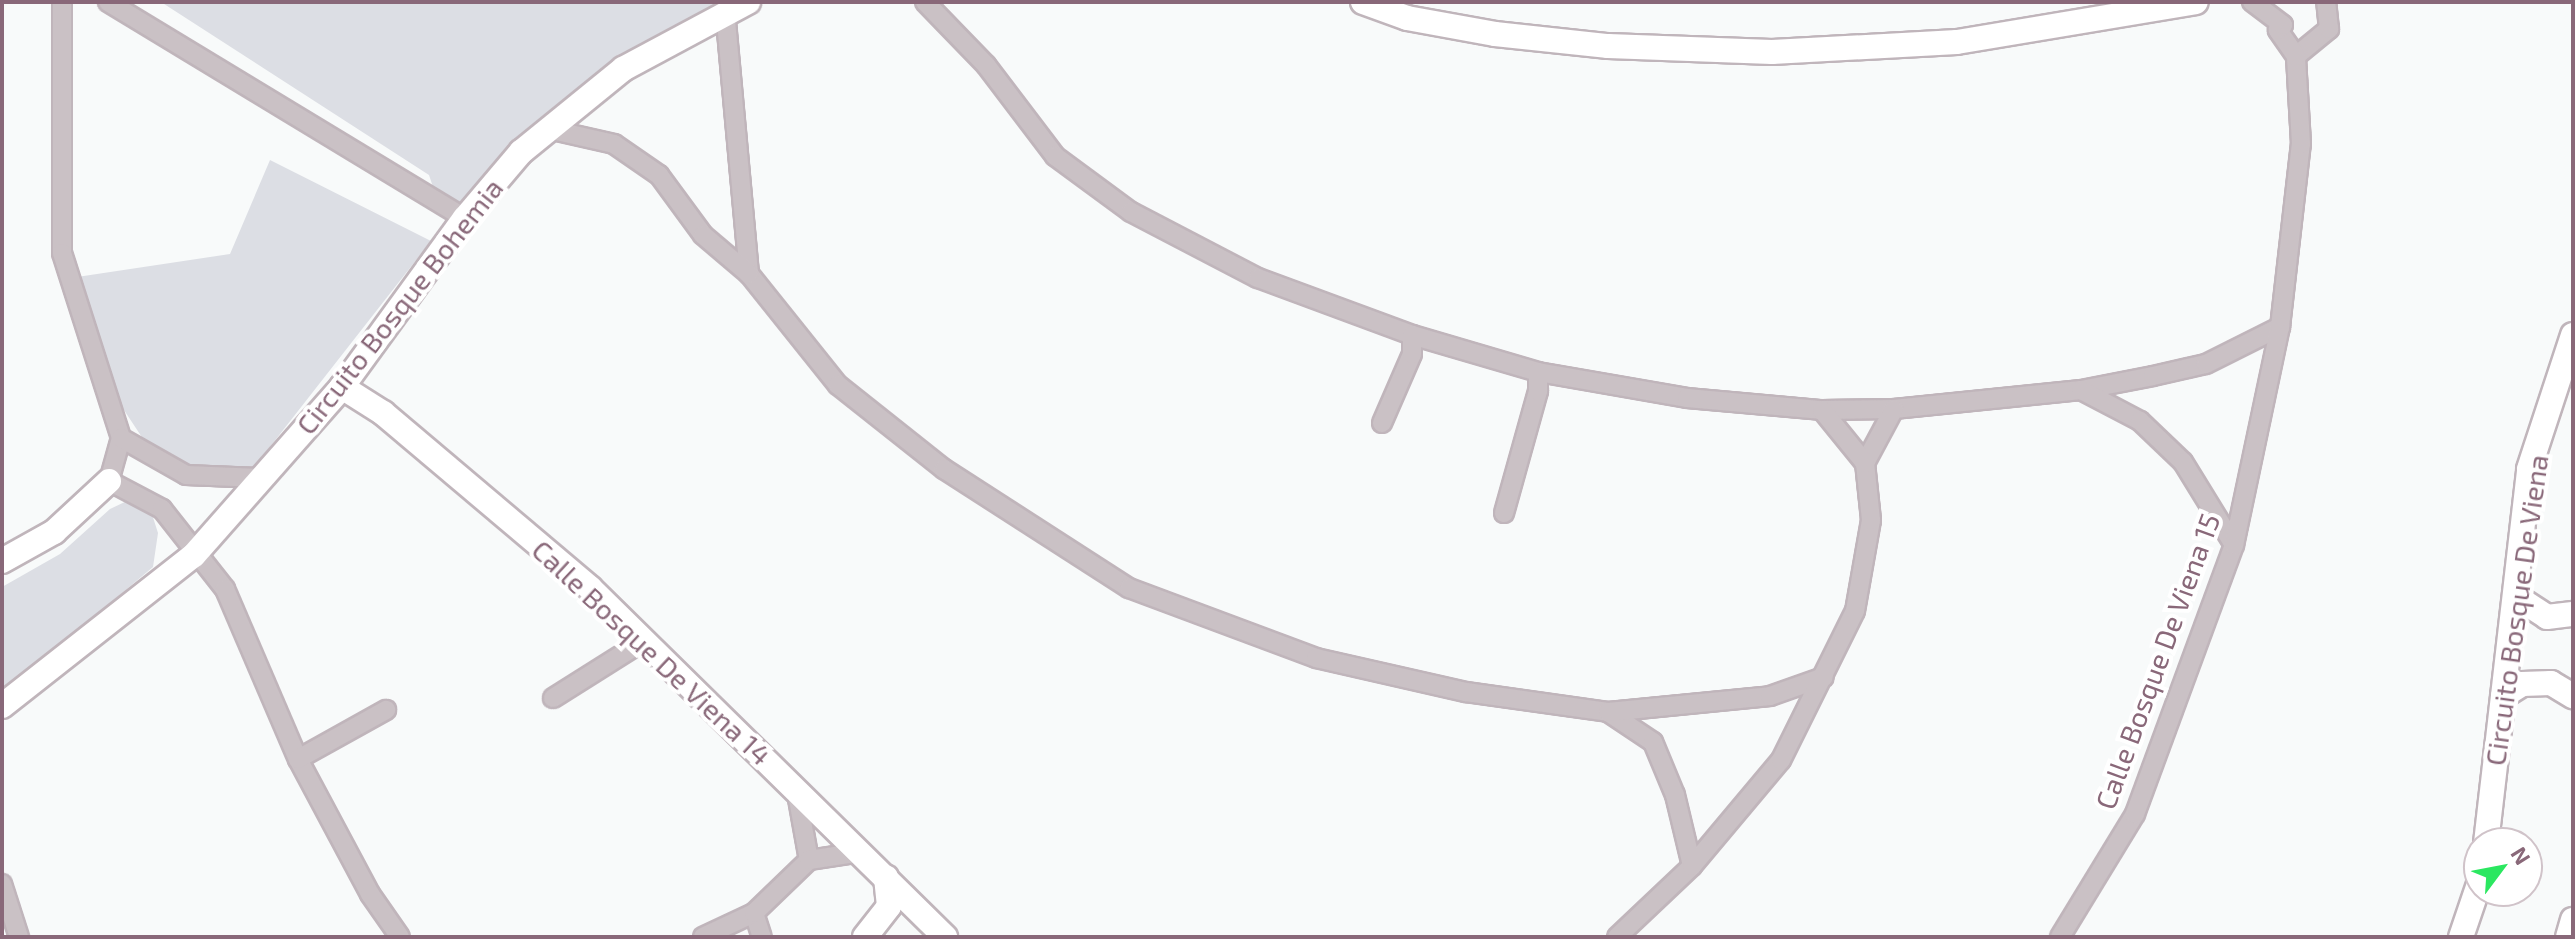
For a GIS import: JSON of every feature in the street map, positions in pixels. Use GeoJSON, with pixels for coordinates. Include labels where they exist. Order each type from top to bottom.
{"type":"FeatureCollection","features":[{"type":"Feature","properties":{"kind":"street"},"geometry":{"type":"LineString","coordinates":[[2,561],[54,532],[109,481],[121,438],[62,253],[62,2]]}},
{"type":"Feature","properties":{"kind":"street"},"geometry":{"type":"LineString","coordinates":[[108,2],[465,218]]}},
{"type":"Feature","properties":{"kind":"street","name":"Circuito Bosque Bohemia"},"geometry":{"type":"LineString","coordinates":[[3,709],[194,555],[342,387],[465,218],[521,152],[623,69],[725,10],[748,2]]}},
{"type":"Feature","properties":{"kind":"street"},"geometry":{"type":"LineString","coordinates":[[925,2],[986,65],[1055,156],[1131,212],[1258,278],[1412,335],[1538,372],[1687,398],[1822,410],[1894,409],[2081,390],[2206,364],[2280,327]]}},
{"type":"Feature","properties":{"kind":"street"},"geometry":{"type":"LineString","coordinates":[[1363,2],[1608,46],[1772,52],[1957,42],[2196,2]]}},
{"type":"Feature","properties":{"kind":"street","name":"Calle Bosque De Viena 15"},"geometry":{"type":"LineString","coordinates":[[2060,937],[2135,814],[2234,545],[2280,327],[2301,144],[2296,56],[2278,30],[2283,25],[2252,2]]}},
{"type":"Feature","properties":{"kind":"street"},"geometry":{"type":"LineString","coordinates":[[2296,56],[2329,29],[2326,2]]}},
{"type":"Feature","properties":{"kind":"street"},"geometry":{"type":"LineString","coordinates":[[725,10],[749,274]]}},
{"type":"Feature","properties":{"kind":"street"},"geometry":{"type":"LineString","coordinates":[[548,129],[614,144],[659,175],[703,235],[749,274],[838,385],[944,469],[1129,588],[1316,658],[1466,692],[1608,712],[1770,696],[1824,677]]}},
{"type":"Feature","properties":{"kind":"street"},"geometry":{"type":"LineString","coordinates":[[1382,423],[1412,354],[1412,335]]}},
{"type":"Feature","properties":{"kind":"street","name":"Circuito Bosque De Viena"},"geometry":{"type":"LineString","coordinates":[[2488,827],[2529,469],[2573,335]]}},
{"type":"Feature","properties":{"kind":"street"},"geometry":{"type":"LineString","coordinates":[[1504,513],[1538,391],[1538,372]]}},
{"type":"Feature","properties":{"kind":"street","name":"Calle Bosque De Viena 14"},"geometry":{"type":"LineString","coordinates":[[342,387],[395,423],[645,640],[945,937]]}},
{"type":"Feature","properties":{"kind":"street"},"geometry":{"type":"LineString","coordinates":[[2081,390],[2140,421],[2183,462],[2234,545]]}},
{"type":"Feature","properties":{"kind":"street"},"geometry":{"type":"LineString","coordinates":[[1865,463],[1894,409]]}},
{"type":"Feature","properties":{"kind":"street"},"geometry":{"type":"LineString","coordinates":[[1617,937],[1692,866],[1781,760],[1855,611],[1871,520],[1865,463],[1822,410]]}},
{"type":"Feature","properties":{"kind":"street"},"geometry":{"type":"LineString","coordinates":[[121,438],[186,475],[260,478]]}},
{"type":"Feature","properties":{"kind":"street"},"geometry":{"type":"LineString","coordinates":[[109,481],[162,509],[236,608],[298,759],[370,894],[400,937]]}},
{"type":"Feature","properties":{"kind":"street"},"geometry":{"type":"LineString","coordinates":[[2515,596],[2547,617],[2573,614]]}},
{"type":"Feature","properties":{"kind":"street"},"geometry":{"type":"LineString","coordinates":[[553,698],[645,640]]}},
{"type":"Feature","properties":{"kind":"street"},"geometry":{"type":"LineString","coordinates":[[2503,696],[2522,684],[2551,683],[2573,696]]}},
{"type":"Feature","properties":{"kind":"street"},"geometry":{"type":"LineString","coordinates":[[298,759],[386,710]]}},
{"type":"Feature","properties":{"kind":"street"},"geometry":{"type":"LineString","coordinates":[[1608,712],[1653,742],[1675,795],[1692,866]]}},
{"type":"Feature","properties":{"kind":"street"},"geometry":{"type":"LineString","coordinates":[[796,787],[809,860]]}},
{"type":"Feature","properties":{"kind":"street"},"geometry":{"type":"LineString","coordinates":[[703,937],[754,913],[809,860],[861,852]]}},
{"type":"Feature","properties":{"kind":"street"},"geometry":{"type":"LineString","coordinates":[[865,937],[889,906],[886,877]]}},
{"type":"Feature","properties":{"kind":"street"},"geometry":{"type":"LineString","coordinates":[[2,884],[19,937]]}},
{"type":"Feature","properties":{"kind":"street"},"geometry":{"type":"LineString","coordinates":[[2461,937],[2471,907]]}},
{"type":"Feature","properties":{"kind":"street"},"geometry":{"type":"LineString","coordinates":[[754,913],[762,937]]}},
{"type":"Feature","properties":{"kind":"street"},"geometry":{"type":"LineString","coordinates":[[2568,937],[2573,920]]}},
{"type":"Feature","properties":{"kind":"shaded area"},"geometry":{"type":"Polygon","coordinates":[[[161,2],[736,2],[665,35],[462,207],[436,196],[429,175],[161,2]]]}},
{"type":"Feature","properties":{"kind":"shaded area"},"geometry":{"type":"Polygon","coordinates":[[[270,160],[431,241],[248,475],[193,479],[157,460],[118,401],[77,277],[230,254],[270,160]]]}},
{"type":"Feature","properties":{"kind":"shaded area"},"geometry":{"type":"Polygon","coordinates":[[[129,500],[150,508],[158,533],[153,567],[2,694],[2,587],[60,554],[110,509],[129,500]]]}}]}
